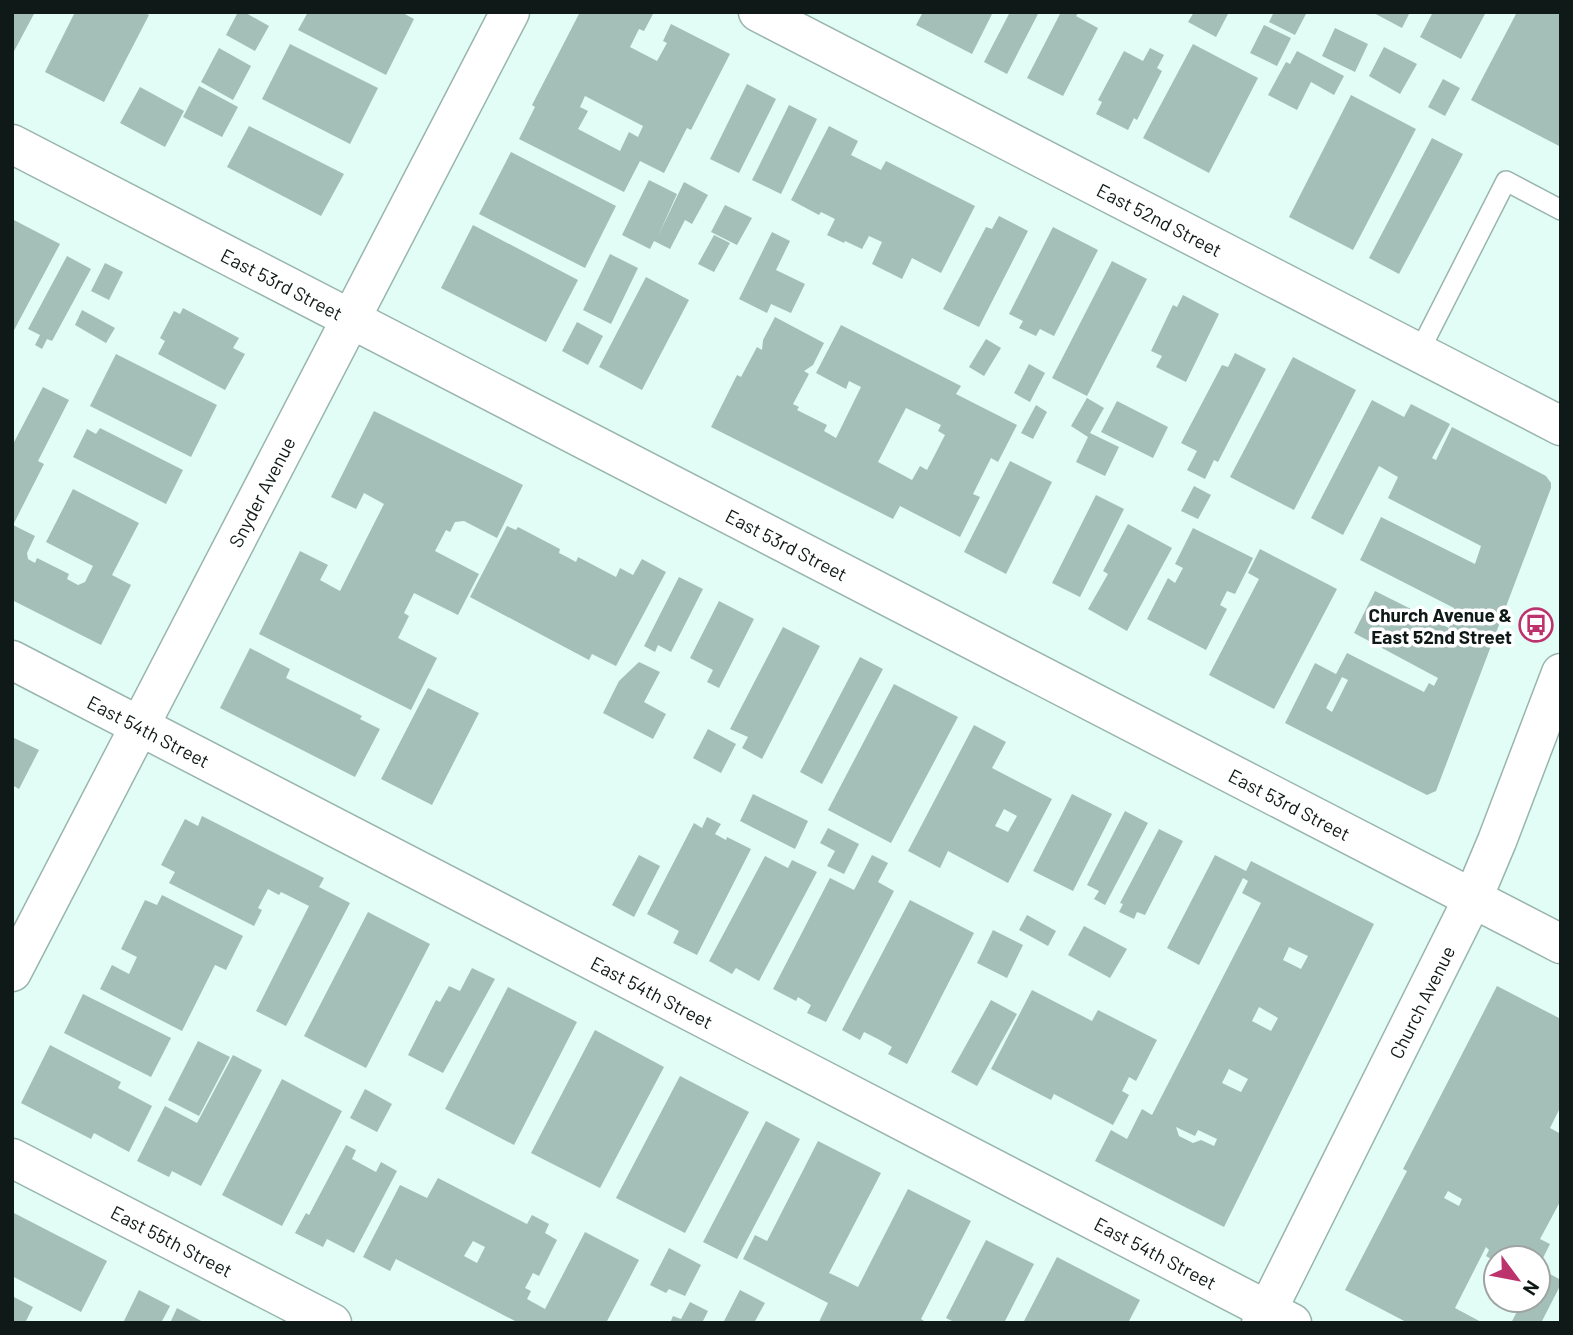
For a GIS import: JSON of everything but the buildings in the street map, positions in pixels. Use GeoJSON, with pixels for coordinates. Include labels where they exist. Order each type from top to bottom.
{"type":"FeatureCollection","features":[{"type":"Feature","properties":{"kind":"street","name":"Snyder Avenue"},"geometry":{"type":"LineString","coordinates":[[12,972],[510,12]]}},
{"type":"Feature","properties":{"kind":"street","name":"East 52nd Street"},"geometry":{"type":"LineString","coordinates":[[758,12],[1561,426]]}},
{"type":"Feature","properties":{"kind":"street","name":"East 53rd Street"},"geometry":{"type":"LineString","coordinates":[[12,144],[1561,944]]}},
{"type":"Feature","properties":{"kind":"street","name":"East 54th Street"},"geometry":{"type":"LineString","coordinates":[[12,660],[1273,1319]]}},
{"type":"Feature","properties":{"kind":"street","name":"Church Avenue"},"geometry":{"type":"LineString","coordinates":[[1273,1319],[1472,898],[1497,841],[1561,673]]}},
{"type":"Feature","properties":{"kind":"street","name":"East 55th Street"},"geometry":{"type":"LineString","coordinates":[[12,1158],[332,1323]]}},
{"type":"Feature","properties":{"kind":"lane"},"geometry":{"type":"LineString","coordinates":[[1418,354],[1506,181],[1561,211]]}},
{"type":"Feature","properties":{"kind":"place","name":"Church Avenue & East 52nd Street"},"geometry":{"type":"Point","coordinates":[1536,625]}}]}
